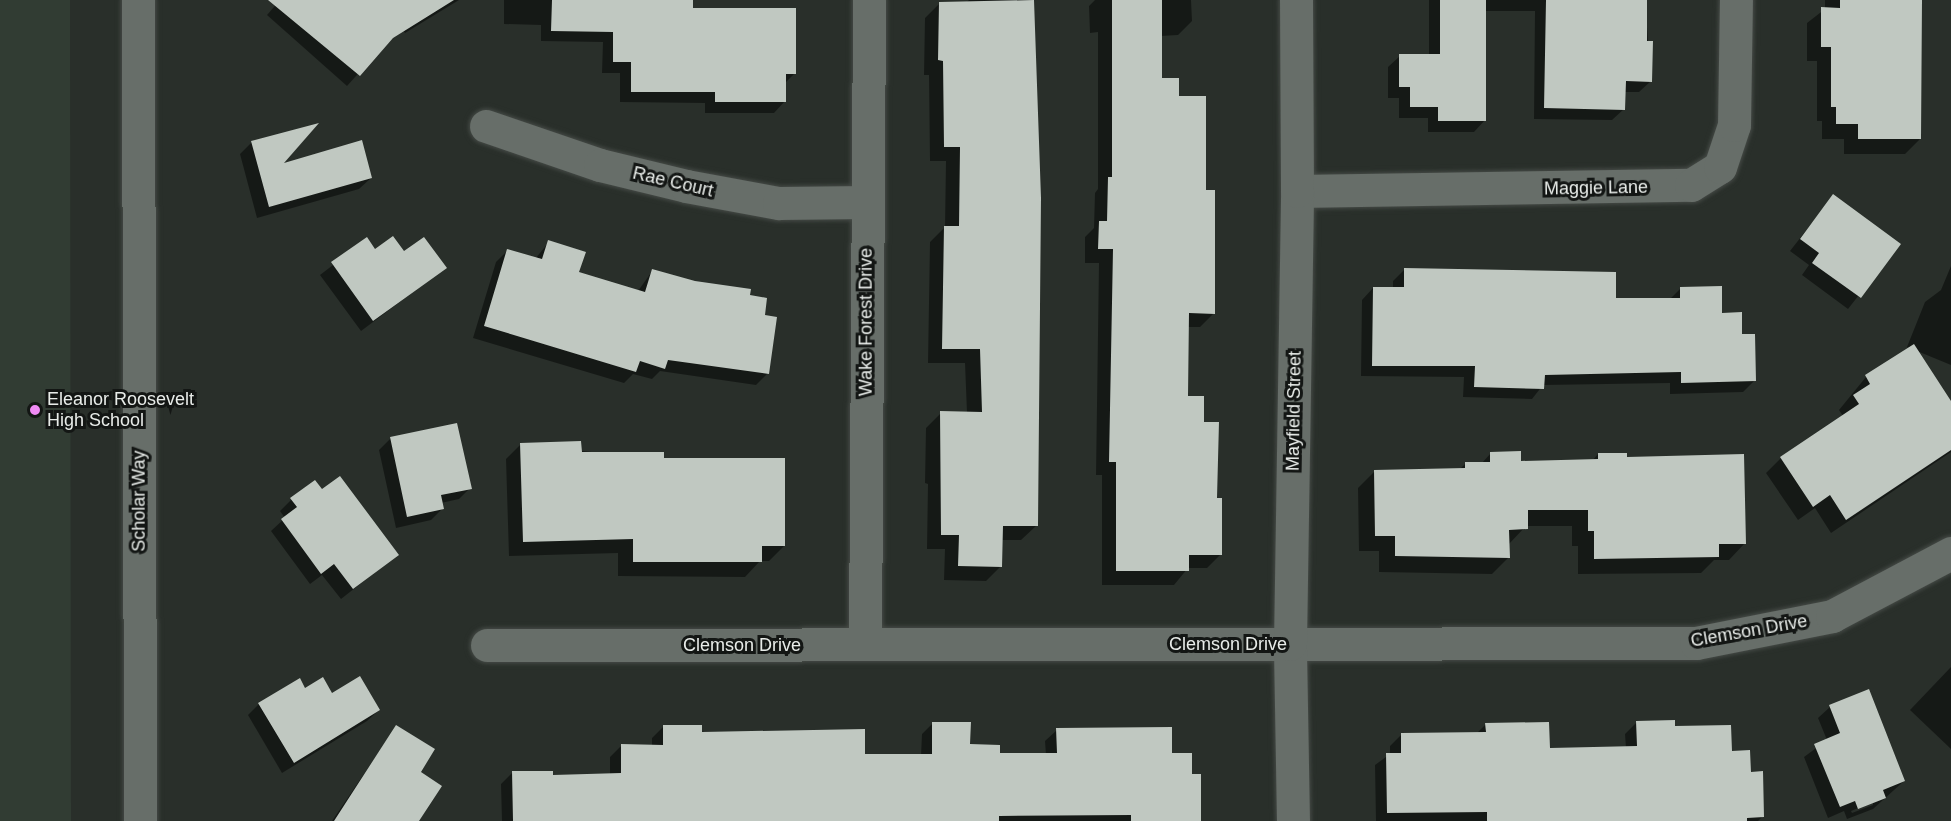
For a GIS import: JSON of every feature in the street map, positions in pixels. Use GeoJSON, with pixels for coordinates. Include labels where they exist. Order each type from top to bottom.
{"type":"FeatureCollection","features":[{"type":"Feature","properties":{"kind":"street","name":"Scholar Way"},"geometry":{"type":"LineString","coordinates":[[138,0],[140,821]]}},
{"type":"Feature","properties":{"kind":"street","name":"Wake Forest Drive"},"geometry":{"type":"LineString","coordinates":[[865,645],[869,0]]}},
{"type":"Feature","properties":{"kind":"street","name":"Mayfield Street"},"geometry":{"type":"LineString","coordinates":[[1293,821],[1290,645],[1298,191],[1296,0]]}},
{"type":"Feature","properties":{"kind":"street","name":"Maggie Lane"},"geometry":{"type":"LineString","coordinates":[[1298,191],[1691,185],[1720,167],[1734,125],[1736,0]]}},
{"type":"Feature","properties":{"kind":"street","name":"Rae Court"},"geometry":{"type":"LineString","coordinates":[[486,126],[600,165],[687,186],[779,203],[866,202]]}},
{"type":"Feature","properties":{"kind":"street","name":"Clemson Drive"},"geometry":{"type":"LineString","coordinates":[[487,645],[1696,643],[1832,616],[1951,553]]}},
{"type":"Feature","properties":{"kind":"shaded area","name":"Eleanor Roosevelt High School"},"geometry":{"type":"Polygon","coordinates":[[[0,0],[70,0],[71,821],[0,821],[0,0]]]}},
{"type":"Feature","properties":{"kind":"building"},"geometry":{"type":"Polygon","coordinates":[[[268,0],[454,0],[393,38],[360,76],[268,0]]]}},
{"type":"Feature","properties":{"kind":"building"},"geometry":{"type":"Polygon","coordinates":[[[552,0],[693,0],[693,8],[796,8],[796,74],[786,74],[786,102],[715,102],[715,92],[631,92],[631,62],[613,62],[613,32],[551,31],[552,0]]]}},
{"type":"Feature","properties":{"kind":"building"},"geometry":{"type":"Polygon","coordinates":[[[1034,0],[1041,198],[1038,526],[1003,526],[1002,567],[958,566],[959,535],[941,535],[940,411],[982,412],[980,349],[942,349],[944,226],[959,226],[960,147],[944,147],[943,61],[938,60],[939,2],[1034,0]]]}},
{"type":"Feature","properties":{"kind":"building"},"geometry":{"type":"Polygon","coordinates":[[[1112,0],[1162,0],[1162,78],[1179,78],[1179,96],[1206,96],[1206,190],[1215,190],[1215,314],[1189,313],[1188,396],[1204,396],[1204,422],[1219,422],[1217,498],[1222,498],[1222,555],[1189,555],[1189,571],[1116,571],[1116,462],[1109,462],[1113,249],[1098,249],[1099,221],[1107,221],[1108,177],[1112,177],[1112,0]]]}},
{"type":"Feature","properties":{"kind":"building"},"geometry":{"type":"Polygon","coordinates":[[[1440,0],[1486,0],[1486,121],[1438,121],[1438,107],[1410,107],[1410,87],[1399,87],[1399,54],[1440,54],[1440,0]]]}},
{"type":"Feature","properties":{"kind":"building"},"geometry":{"type":"Polygon","coordinates":[[[1546,0],[1647,0],[1647,41],[1653,41],[1652,82],[1626,81],[1625,110],[1544,108],[1546,0]]]}},
{"type":"Feature","properties":{"kind":"building"},"geometry":{"type":"Polygon","coordinates":[[[1840,0],[1922,0],[1921,139],[1858,139],[1858,124],[1836,124],[1836,107],[1831,107],[1831,47],[1821,47],[1821,7],[1840,8],[1840,0]]]}},
{"type":"Feature","properties":{"kind":"building"},"geometry":{"type":"Polygon","coordinates":[[[319,123],[284,163],[362,140],[372,178],[269,207],[251,141],[319,123]]]}},
{"type":"Feature","properties":{"kind":"building"},"geometry":{"type":"Polygon","coordinates":[[[1833,194],[1901,244],[1861,298],[1812,263],[1819,253],[1800,239],[1833,194]]]}},
{"type":"Feature","properties":{"kind":"building"},"geometry":{"type":"Polygon","coordinates":[[[393,236],[404,251],[424,237],[447,268],[373,321],[331,262],[367,237],[375,249],[393,236]]]}},
{"type":"Feature","properties":{"kind":"building"},"geometry":{"type":"Polygon","coordinates":[[[548,240],[586,252],[579,272],[645,292],[652,269],[695,281],[751,289],[750,295],[767,298],[765,315],[777,317],[769,374],[668,360],[665,369],[640,361],[636,372],[484,326],[507,249],[542,259],[548,240]]]}},
{"type":"Feature","properties":{"kind":"building"},"geometry":{"type":"Polygon","coordinates":[[[1404,268],[1616,272],[1616,298],[1680,298],[1680,287],[1722,286],[1722,313],[1742,312],[1742,334],[1755,334],[1756,381],[1681,383],[1681,372],[1545,375],[1544,389],[1474,387],[1475,366],[1372,366],[1373,287],[1404,287],[1404,268]]]}},
{"type":"Feature","properties":{"kind":"building"},"geometry":{"type":"Polygon","coordinates":[[[1914,344],[1951,401],[1951,450],[1846,520],[1830,495],[1813,507],[1780,457],[1859,404],[1853,395],[1870,384],[1865,375],[1914,344]]]}},
{"type":"Feature","properties":{"kind":"building"},"geometry":{"type":"Polygon","coordinates":[[[457,423],[472,489],[441,495],[444,509],[407,517],[390,437],[457,423]]]}},
{"type":"Feature","properties":{"kind":"building"},"geometry":{"type":"Polygon","coordinates":[[[581,441],[582,452],[664,452],[664,458],[785,458],[785,546],[762,546],[762,562],[633,562],[633,539],[523,542],[520,443],[581,441]]]}},
{"type":"Feature","properties":{"kind":"building"},"geometry":{"type":"Polygon","coordinates":[[[1521,451],[1521,461],[1598,459],[1598,453],[1627,453],[1627,457],[1744,454],[1746,544],[1719,544],[1719,557],[1594,559],[1594,531],[1588,531],[1588,510],[1528,510],[1528,529],[1509,530],[1510,558],[1395,556],[1395,536],[1375,536],[1374,470],[1465,468],[1465,462],[1490,462],[1490,452],[1521,451]]]}},
{"type":"Feature","properties":{"kind":"building"},"geometry":{"type":"Polygon","coordinates":[[[340,476],[399,555],[353,589],[334,564],[321,574],[281,519],[297,507],[290,498],[315,480],[322,489],[340,476]]]}},
{"type":"Feature","properties":{"kind":"building"},"geometry":{"type":"Polygon","coordinates":[[[360,676],[380,710],[294,763],[258,703],[300,678],[305,688],[323,677],[332,693],[360,676]]]}},
{"type":"Feature","properties":{"kind":"building"},"geometry":{"type":"Polygon","coordinates":[[[1869,689],[1905,781],[1883,790],[1886,798],[1858,809],[1855,801],[1840,807],[1814,744],[1840,733],[1829,705],[1869,689]]]}},
{"type":"Feature","properties":{"kind":"building"},"geometry":{"type":"Polygon","coordinates":[[[1675,720],[1675,726],[1731,725],[1732,751],[1750,750],[1751,772],[1763,771],[1764,817],[1747,818],[1747,821],[1487,821],[1487,812],[1387,813],[1386,753],[1401,753],[1401,733],[1486,732],[1485,723],[1549,722],[1550,748],[1637,746],[1636,721],[1675,720]]]}},
{"type":"Feature","properties":{"kind":"building"},"geometry":{"type":"Polygon","coordinates":[[[932,722],[971,722],[970,744],[1000,745],[1000,753],[1057,753],[1056,728],[1172,727],[1172,753],[1192,753],[1192,774],[1201,774],[1201,821],[1131,821],[1131,815],[999,816],[999,821],[513,821],[512,771],[553,771],[553,775],[621,773],[621,744],[663,745],[663,725],[702,725],[702,732],[865,729],[865,754],[932,754],[932,722]]]}},
{"type":"Feature","properties":{"kind":"building"},"geometry":{"type":"Polygon","coordinates":[[[396,725],[435,749],[421,772],[442,786],[419,821],[334,821],[396,725]]]}},
{"type":"Feature","properties":{"kind":"place","name":"Eleanor Roosevelt High School"},"geometry":{"type":"Point","coordinates":[35,410]}}]}
